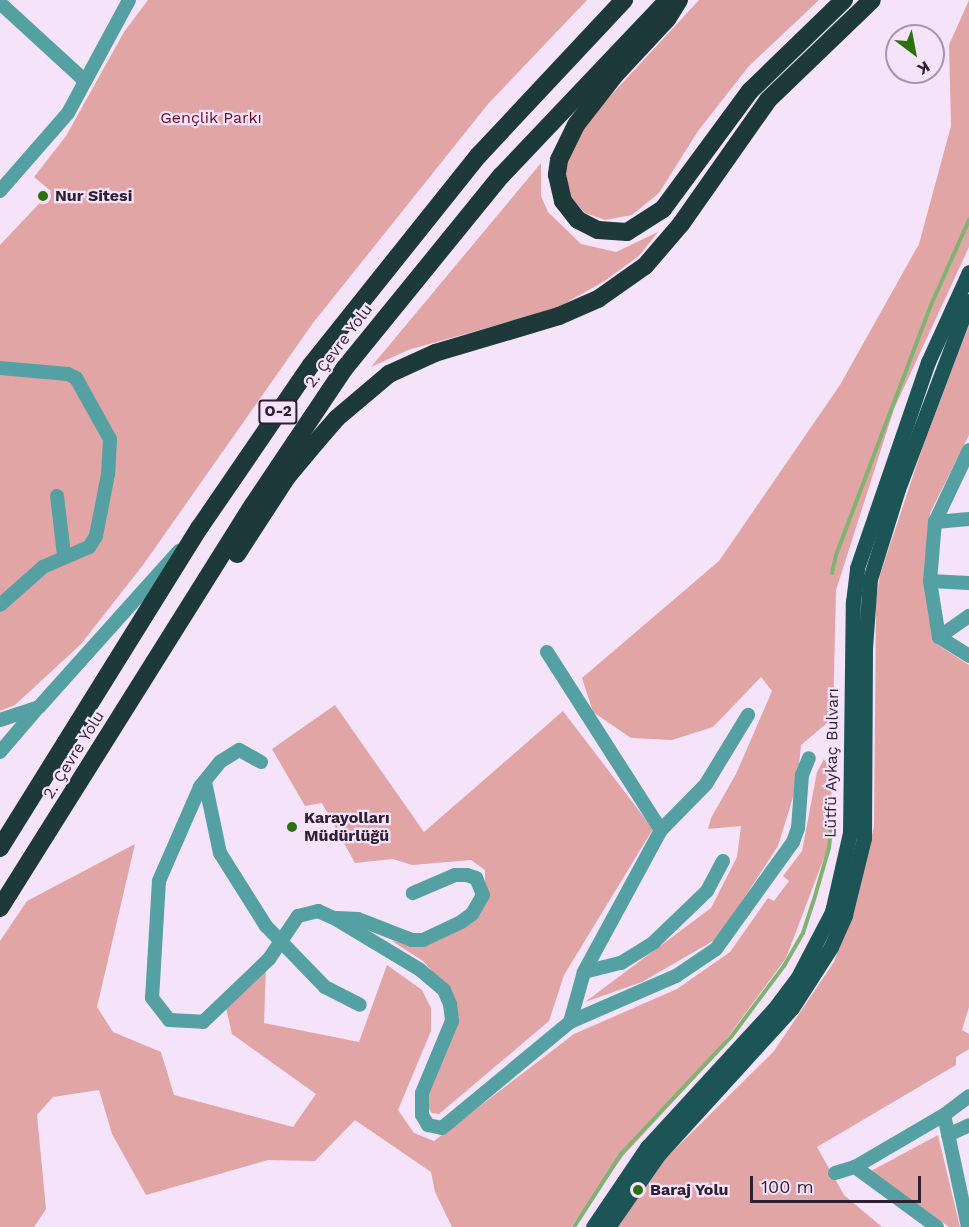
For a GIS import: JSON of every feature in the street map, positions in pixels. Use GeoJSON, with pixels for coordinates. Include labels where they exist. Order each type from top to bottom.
{"type":"FeatureCollection","features":[{"type":"Feature","properties":{"kind":"highway","name":"2. Çevre Yolu"},"geometry":{"type":"LineString","coordinates":[[0,849],[200,528],[311,365],[398,252],[507,122],[622,0]]}},
{"type":"Feature","properties":{"kind":"highway","name":"2. Çevre Yolu"},"geometry":{"type":"LineString","coordinates":[[0,908],[306,424],[399,300],[509,168],[668,0]]}},
{"type":"Feature","properties":{"kind":"highway"},"geometry":{"type":"LineString","coordinates":[[678,0],[667,19],[615,75],[576,125],[559,160],[557,175],[563,201],[578,220],[598,230],[627,232],[663,209],[750,91],[844,0]]}},
{"type":"Feature","properties":{"kind":"highway"},"geometry":{"type":"LineString","coordinates":[[177,627],[221,579],[287,477],[337,418],[366,391],[412,362],[559,316],[621,285],[662,248],[768,100],[872,0]]}},
{"type":"Feature","properties":{"kind":"main road","name":"Lütfü Aykaç Bulvarı"},"geometry":{"type":"LineString","coordinates":[[593,1227],[653,1140],[774,1009],[819,941],[832,912],[846,862],[851,812],[853,602],[857,568],[928,362],[969,272]]}},
{"type":"Feature","properties":{"kind":"main road","name":"Lütfü Aykaç Bulvarı"},"geometry":{"type":"LineString","coordinates":[[608,1227],[659,1154],[792,1008],[831,947],[861,860],[866,814],[870,579],[905,469],[969,301]]}},
{"type":"Feature","properties":{"kind":"main road"},"geometry":{"type":"LineString","coordinates":[[850,731],[866,733]]}},
{"type":"Feature","properties":{"kind":"street"},"geometry":{"type":"LineString","coordinates":[[0,191],[50,138],[129,0]]}},
{"type":"Feature","properties":{"kind":"street"},"geometry":{"type":"LineString","coordinates":[[0,3],[84,80]]}},
{"type":"Feature","properties":{"kind":"street"},"geometry":{"type":"LineString","coordinates":[[0,368],[68,374],[76,378],[110,439],[108,474],[96,536],[89,547],[64,555],[43,567],[0,605]]}},
{"type":"Feature","properties":{"kind":"street"},"geometry":{"type":"LineString","coordinates":[[939,638],[930,581],[935,522],[950,484],[969,450]]}},
{"type":"Feature","properties":{"kind":"street"},"geometry":{"type":"LineString","coordinates":[[950,484],[969,474]]}},
{"type":"Feature","properties":{"kind":"street"},"geometry":{"type":"LineString","coordinates":[[57,496],[64,555]]}},
{"type":"Feature","properties":{"kind":"street"},"geometry":{"type":"LineString","coordinates":[[935,522],[969,519]]}},
{"type":"Feature","properties":{"kind":"street"},"geometry":{"type":"LineString","coordinates":[[0,752],[200,528]]}},
{"type":"Feature","properties":{"kind":"street"},"geometry":{"type":"LineString","coordinates":[[930,581],[969,583]]}},
{"type":"Feature","properties":{"kind":"street"},"geometry":{"type":"LineString","coordinates":[[939,638],[969,616]]}},
{"type":"Feature","properties":{"kind":"street"},"geometry":{"type":"LineString","coordinates":[[939,638],[969,656]]}},
{"type":"Feature","properties":{"kind":"street"},"geometry":{"type":"LineString","coordinates":[[547,652],[661,830]]}},
{"type":"Feature","properties":{"kind":"street"},"geometry":{"type":"LineString","coordinates":[[0,720],[39,706]]}},
{"type":"Feature","properties":{"kind":"street"},"geometry":{"type":"LineString","coordinates":[[570,1022],[584,972],[661,830],[706,784],[748,715]]}},
{"type":"Feature","properties":{"kind":"street"},"geometry":{"type":"LineString","coordinates":[[261,762],[239,750],[220,762],[205,782],[159,881],[152,998],[169,1020],[203,1022],[269,959],[298,916],[318,911],[334,918],[419,969],[444,990],[450,1004],[452,1021],[422,1093],[422,1115],[428,1125],[442,1128],[461,1115],[570,1022],[676,976],[716,949],[793,842],[798,828],[802,776],[808,758]]}},
{"type":"Feature","properties":{"kind":"street"},"geometry":{"type":"LineString","coordinates":[[205,782],[220,853],[279,941],[325,987],[360,1005]]}},
{"type":"Feature","properties":{"kind":"street"},"geometry":{"type":"LineString","coordinates":[[584,972],[621,963],[654,942],[707,891],[723,861]]}},
{"type":"Feature","properties":{"kind":"street"},"geometry":{"type":"LineString","coordinates":[[334,918],[358,919],[412,940],[423,940],[461,922],[472,914],[483,895],[476,878],[467,875],[455,875],[413,893]]}},
{"type":"Feature","properties":{"kind":"street"},"geometry":{"type":"LineString","coordinates":[[835,1173],[855,1167],[944,1115],[969,1096]]}},
{"type":"Feature","properties":{"kind":"street"},"geometry":{"type":"LineString","coordinates":[[944,1115],[965,1194],[968,1227]]}},
{"type":"Feature","properties":{"kind":"street"},"geometry":{"type":"LineString","coordinates":[[948,1136],[969,1125]]}},
{"type":"Feature","properties":{"kind":"street"},"geometry":{"type":"LineString","coordinates":[[855,1167],[937,1227]]}},
{"type":"Feature","properties":{"kind":"green space","name":"Gençlik Parkı"},"geometry":{"type":"Polygon","coordinates":[[[148,0],[587,0],[488,104],[313,323],[143,565],[81,644],[15,705],[0,711],[0,245],[51,191],[34,177],[66,136],[124,32],[148,0]]]}},
{"type":"Feature","properties":{"kind":"green space"},"geometry":{"type":"Polygon","coordinates":[[[699,0],[819,0],[749,66],[698,131],[659,193],[632,215],[605,220],[585,213],[567,193],[566,165],[588,120],[699,0]]]}},
{"type":"Feature","properties":{"kind":"green space"},"geometry":{"type":"Polygon","coordinates":[[[969,0],[969,247],[894,409],[836,590],[833,718],[801,745],[797,784],[778,846],[718,938],[642,982],[585,1002],[711,908],[737,857],[741,826],[708,829],[711,818],[736,774],[772,691],[761,677],[713,727],[672,740],[631,738],[593,712],[582,678],[719,561],[840,385],[919,244],[951,126],[949,45],[969,0]]]}},
{"type":"Feature","properties":{"kind":"green space"},"geometry":{"type":"Polygon","coordinates":[[[541,163],[541,196],[548,212],[581,244],[616,252],[658,232],[639,256],[603,282],[555,309],[408,350],[371,367],[541,163]]]}},
{"type":"Feature","properties":{"kind":"green space"},"geometry":{"type":"Polygon","coordinates":[[[969,325],[969,435],[930,513],[925,583],[935,643],[969,665],[969,1007],[962,1030],[969,1034],[969,1049],[956,1057],[956,1065],[817,1147],[844,1195],[882,1227],[618,1227],[666,1158],[774,1051],[834,962],[859,891],[874,826],[876,599],[880,575],[923,446],[969,325]]]}},
{"type":"Feature","properties":{"kind":"green space"},"geometry":{"type":"Polygon","coordinates":[[[335,705],[424,832],[563,711],[653,829],[564,975],[549,1021],[439,1114],[432,1113],[427,1106],[427,1095],[456,1025],[450,991],[423,961],[392,941],[418,944],[452,934],[485,901],[485,870],[471,860],[412,865],[393,859],[355,863],[322,803],[305,806],[272,749],[335,705]]]}},
{"type":"Feature","properties":{"kind":"green space"},"geometry":{"type":"Polygon","coordinates":[[[824,759],[832,771],[830,842],[786,958],[708,1064],[624,1155],[571,1227],[452,1227],[435,1192],[431,1172],[355,1120],[315,1161],[268,1160],[146,1195],[112,1134],[99,1090],[53,1097],[37,1115],[46,1209],[34,1227],[0,1227],[0,941],[27,901],[135,844],[97,1007],[113,1032],[161,1052],[174,1095],[293,1127],[316,1094],[232,1034],[226,1008],[266,966],[264,1023],[359,1042],[387,965],[422,990],[431,1008],[431,1031],[398,1110],[414,1133],[434,1141],[574,1034],[677,989],[730,952],[768,898],[774,901],[789,881],[783,876],[802,851],[817,772],[824,759]]]}},
{"type":"Feature","properties":{"kind":"green space"},"geometry":{"type":"Polygon","coordinates":[[[938,1135],[960,1227],[949,1227],[871,1171],[938,1135]]]}},
{"type":"Feature","properties":{"kind":"waterway"},"geometry":{"type":"LineString","coordinates":[[832,573],[836,555],[931,305],[969,220]]}},
{"type":"Feature","properties":{"kind":"waterway"},"geometry":{"type":"LineString","coordinates":[[574,1227],[621,1154],[731,1037],[784,966],[803,933],[813,903],[829,848],[832,819]]}},
{"type":"Feature","properties":{"kind":"place","name":"Nur Sitesi"},"geometry":{"type":"Point","coordinates":[43,196]}},
{"type":"Feature","properties":{"kind":"place","name":"Karayolları Müdürlüğü"},"geometry":{"type":"Point","coordinates":[292,827]}},
{"type":"Feature","properties":{"kind":"place","name":"Baraj Yolu"},"geometry":{"type":"Point","coordinates":[638,1190]}}]}
